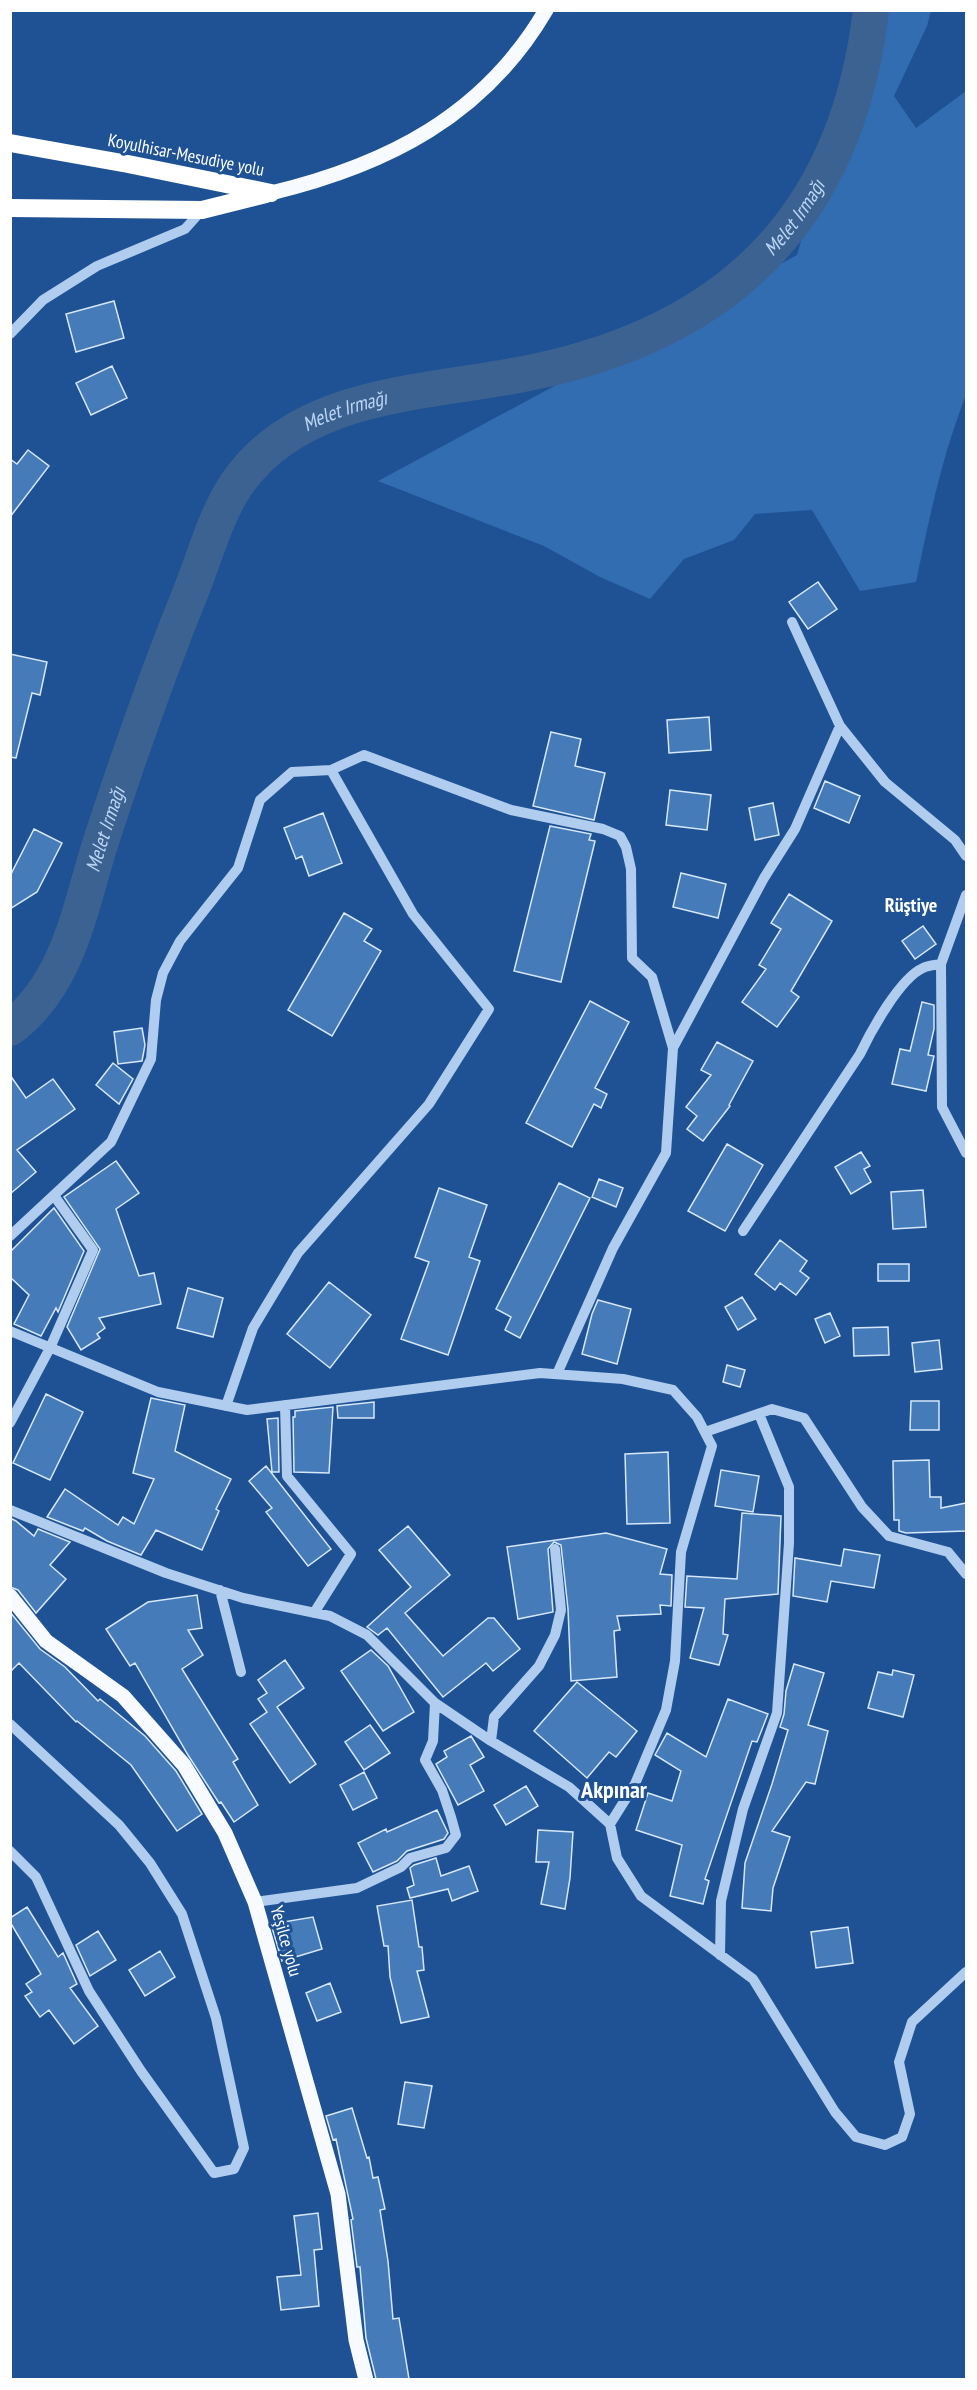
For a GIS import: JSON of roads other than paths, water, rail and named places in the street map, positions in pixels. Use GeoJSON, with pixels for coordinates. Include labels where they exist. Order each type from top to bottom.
{"type":"FeatureCollection","features":[{"type":"Feature","properties":{"kind":"highway","name":"Koyulhisar-Mesudiye yolu"},"geometry":{"type":"LineString","coordinates":[[10,143],[271,193]]}},
{"type":"Feature","properties":{"kind":"highway","name":"Koyulhisar-Mesudiye yolu"},"geometry":{"type":"LineString","coordinates":[[10,208],[202,210],[271,193]]}},
{"type":"Feature","properties":{"kind":"main road"},"geometry":{"type":"LineString","coordinates":[[271,193],[309,184],[406,146],[448,120],[501,74],[535,30],[546,10]]}},
{"type":"Feature","properties":{"kind":"main road","name":"Yeşilce yolu"},"geometry":{"type":"LineString","coordinates":[[10,1596],[46,1641],[123,1696],[184,1765],[225,1833],[255,1902],[338,2194],[356,2340],[366,2379]]}},
{"type":"Feature","properties":{"kind":"street"},"geometry":{"type":"LineString","coordinates":[[10,334],[43,300],[97,266],[185,229],[202,210]]}},
{"type":"Feature","properties":{"kind":"street"},"geometry":{"type":"LineString","coordinates":[[792,622],[840,726],[885,782],[955,840],[966,856]]}},
{"type":"Feature","properties":{"kind":"street"},"geometry":{"type":"LineString","coordinates":[[673,1048],[764,879],[795,829],[840,726]]}},
{"type":"Feature","properties":{"kind":"street"},"geometry":{"type":"LineString","coordinates":[[10,1236],[111,1143],[150,1059],[156,1000],[163,973],[180,941],[238,868],[260,800],[292,772],[331,770],[364,755],[511,810],[603,829],[620,836],[626,847],[631,869],[632,958],[652,977],[673,1048],[666,1153],[613,1248],[557,1374]]}},
{"type":"Feature","properties":{"kind":"street"},"geometry":{"type":"LineString","coordinates":[[226,1406],[253,1328],[298,1253],[429,1104],[489,1009],[413,914],[331,770]]}},
{"type":"Feature","properties":{"kind":"street"},"geometry":{"type":"LineString","coordinates":[[966,895],[941,964],[942,1107],[966,1152]]}},
{"type":"Feature","properties":{"kind":"street"},"geometry":{"type":"LineString","coordinates":[[743,1231],[860,1054],[876,1023],[907,981],[922,968],[941,964]]}},
{"type":"Feature","properties":{"kind":"street"},"geometry":{"type":"LineString","coordinates":[[10,1423],[50,1348],[93,1250],[55,1197]]}},
{"type":"Feature","properties":{"kind":"street"},"geometry":{"type":"LineString","coordinates":[[10,1331],[158,1392],[247,1410],[540,1373],[622,1378],[673,1390],[697,1417],[712,1446],[681,1552],[675,1662],[666,1710],[635,1784],[610,1824]]}},
{"type":"Feature","properties":{"kind":"street"},"geometry":{"type":"LineString","coordinates":[[285,1405],[287,1476],[351,1554],[314,1613]]}},
{"type":"Feature","properties":{"kind":"street"},"geometry":{"type":"LineString","coordinates":[[705,1432],[772,1409],[804,1418],[862,1507],[889,1536],[948,1552],[966,1574]]}},
{"type":"Feature","properties":{"kind":"street"},"geometry":{"type":"LineString","coordinates":[[720,1955],[721,1901],[743,1809],[777,1713],[789,1543],[789,1487],[759,1414]]}},
{"type":"Feature","properties":{"kind":"street"},"geometry":{"type":"LineString","coordinates":[[10,1510],[166,1573],[243,1598],[330,1616],[367,1635],[435,1703],[491,1741],[570,1787],[610,1824],[617,1858],[641,1896],[753,1979],[835,2112],[856,2137],[885,2145],[902,2137],[910,2114],[900,2062],[912,2022],[966,1972]]}},
{"type":"Feature","properties":{"kind":"street"},"geometry":{"type":"LineString","coordinates":[[491,1741],[494,1717],[539,1666],[555,1635],[561,1610],[555,1549]]}},
{"type":"Feature","properties":{"kind":"street"},"geometry":{"type":"LineString","coordinates":[[220,1590],[241,1672]]}},
{"type":"Feature","properties":{"kind":"street"},"geometry":{"type":"LineString","coordinates":[[255,1902],[357,1888],[401,1867],[410,1858],[446,1848],[452,1842],[456,1835],[451,1817],[442,1790],[425,1760],[433,1741],[435,1703]]}},
{"type":"Feature","properties":{"kind":"street"},"geometry":{"type":"LineString","coordinates":[[10,1724],[119,1825],[150,1863],[182,1914],[216,2018],[244,2148],[234,2169],[214,2173],[141,2071],[89,1991],[36,1877],[10,1851]]}},
{"type":"Feature","properties":{"kind":"waterway","name":"Melet Irmağı"},"geometry":{"type":"LineString","coordinates":[[10,1028],[30,1010],[46,990],[70,943],[122,777],[217,521],[236,485],[261,455],[291,433],[325,416],[399,395],[513,376],[587,358],[653,333],[711,300],[761,259],[802,210],[834,152],[857,86],[871,10]]}},
{"type":"Feature","properties":{"kind":"district","name":"Rüştiye"},"geometry":{"type":"Point","coordinates":[911,905]}},
{"type":"Feature","properties":{"kind":"district","name":"Akpınar"},"geometry":{"type":"Point","coordinates":[614,1790]}}]}
